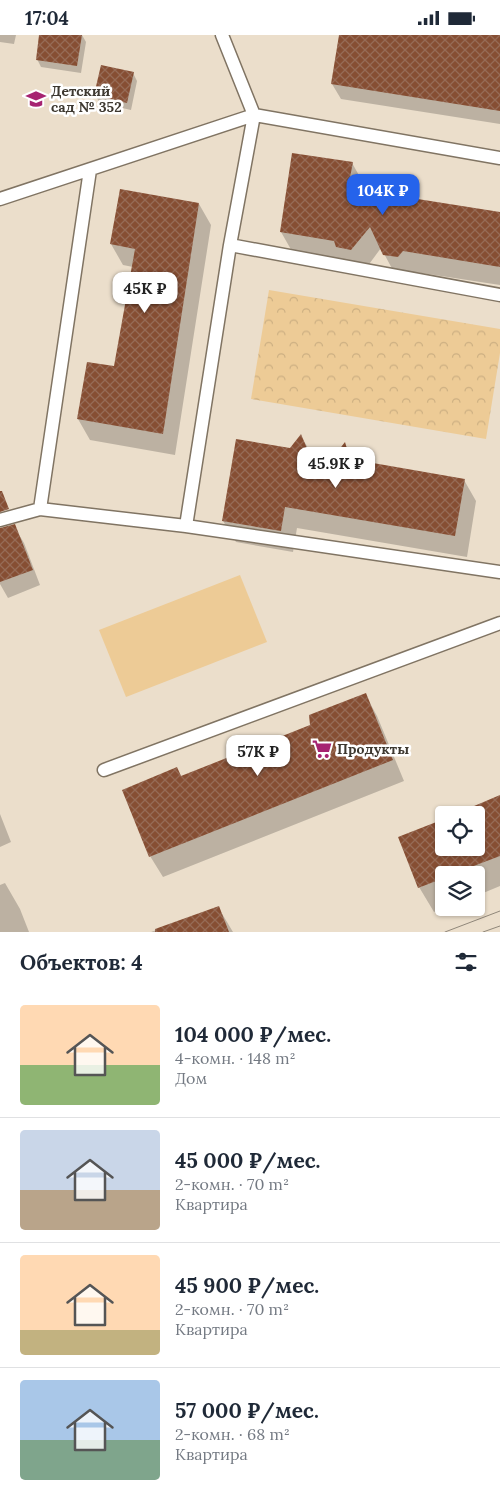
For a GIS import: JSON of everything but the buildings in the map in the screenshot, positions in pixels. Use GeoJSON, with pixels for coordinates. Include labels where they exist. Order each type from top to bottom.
{"type":"FeatureCollection","features":[{"type":"Feature","properties":{"kind":"lane"},"geometry":{"type":"LineString","coordinates":[[186,526],[230,245],[254,115],[222,35]]}},
{"type":"Feature","properties":{"kind":"lane"},"geometry":{"type":"LineString","coordinates":[[0,199],[254,115],[500,158]]}},
{"type":"Feature","properties":{"kind":"lane"},"geometry":{"type":"LineString","coordinates":[[40,509],[90,169]]}},
{"type":"Feature","properties":{"kind":"lane"},"geometry":{"type":"LineString","coordinates":[[230,245],[500,295]]}},
{"type":"Feature","properties":{"kind":"lane"},"geometry":{"type":"LineString","coordinates":[[0,520],[40,509],[186,526],[500,572]]}},
{"type":"Feature","properties":{"kind":"lane"},"geometry":{"type":"LineString","coordinates":[[104,770],[500,623]]}},
{"type":"Feature","properties":{"kind":"green space"},"geometry":{"type":"Polygon","coordinates":[[[269,290],[500,329],[500,353],[486,439],[251,399],[269,290]]]}},
{"type":"Feature","properties":{"kind":"green space"},"geometry":{"type":"Polygon","coordinates":[[[240,575],[267,642],[126,697],[99,630],[240,575]]]}},
{"type":"Feature","properties":{"kind":"tram line"},"geometry":{"type":"LineString","coordinates":[[445,932],[500,911]]}},
{"type":"Feature","properties":{"kind":"tram line"},"geometry":{"type":"LineString","coordinates":[[483,932],[500,926]]}},
{"type":"Feature","properties":{"kind":"place","name":"Детский сад № 352"},"geometry":{"type":"Point","coordinates":[36,99]}},
{"type":"Feature","properties":{"kind":"place","name":"Продукты"},"geometry":{"type":"Point","coordinates":[322,749]}}]}
